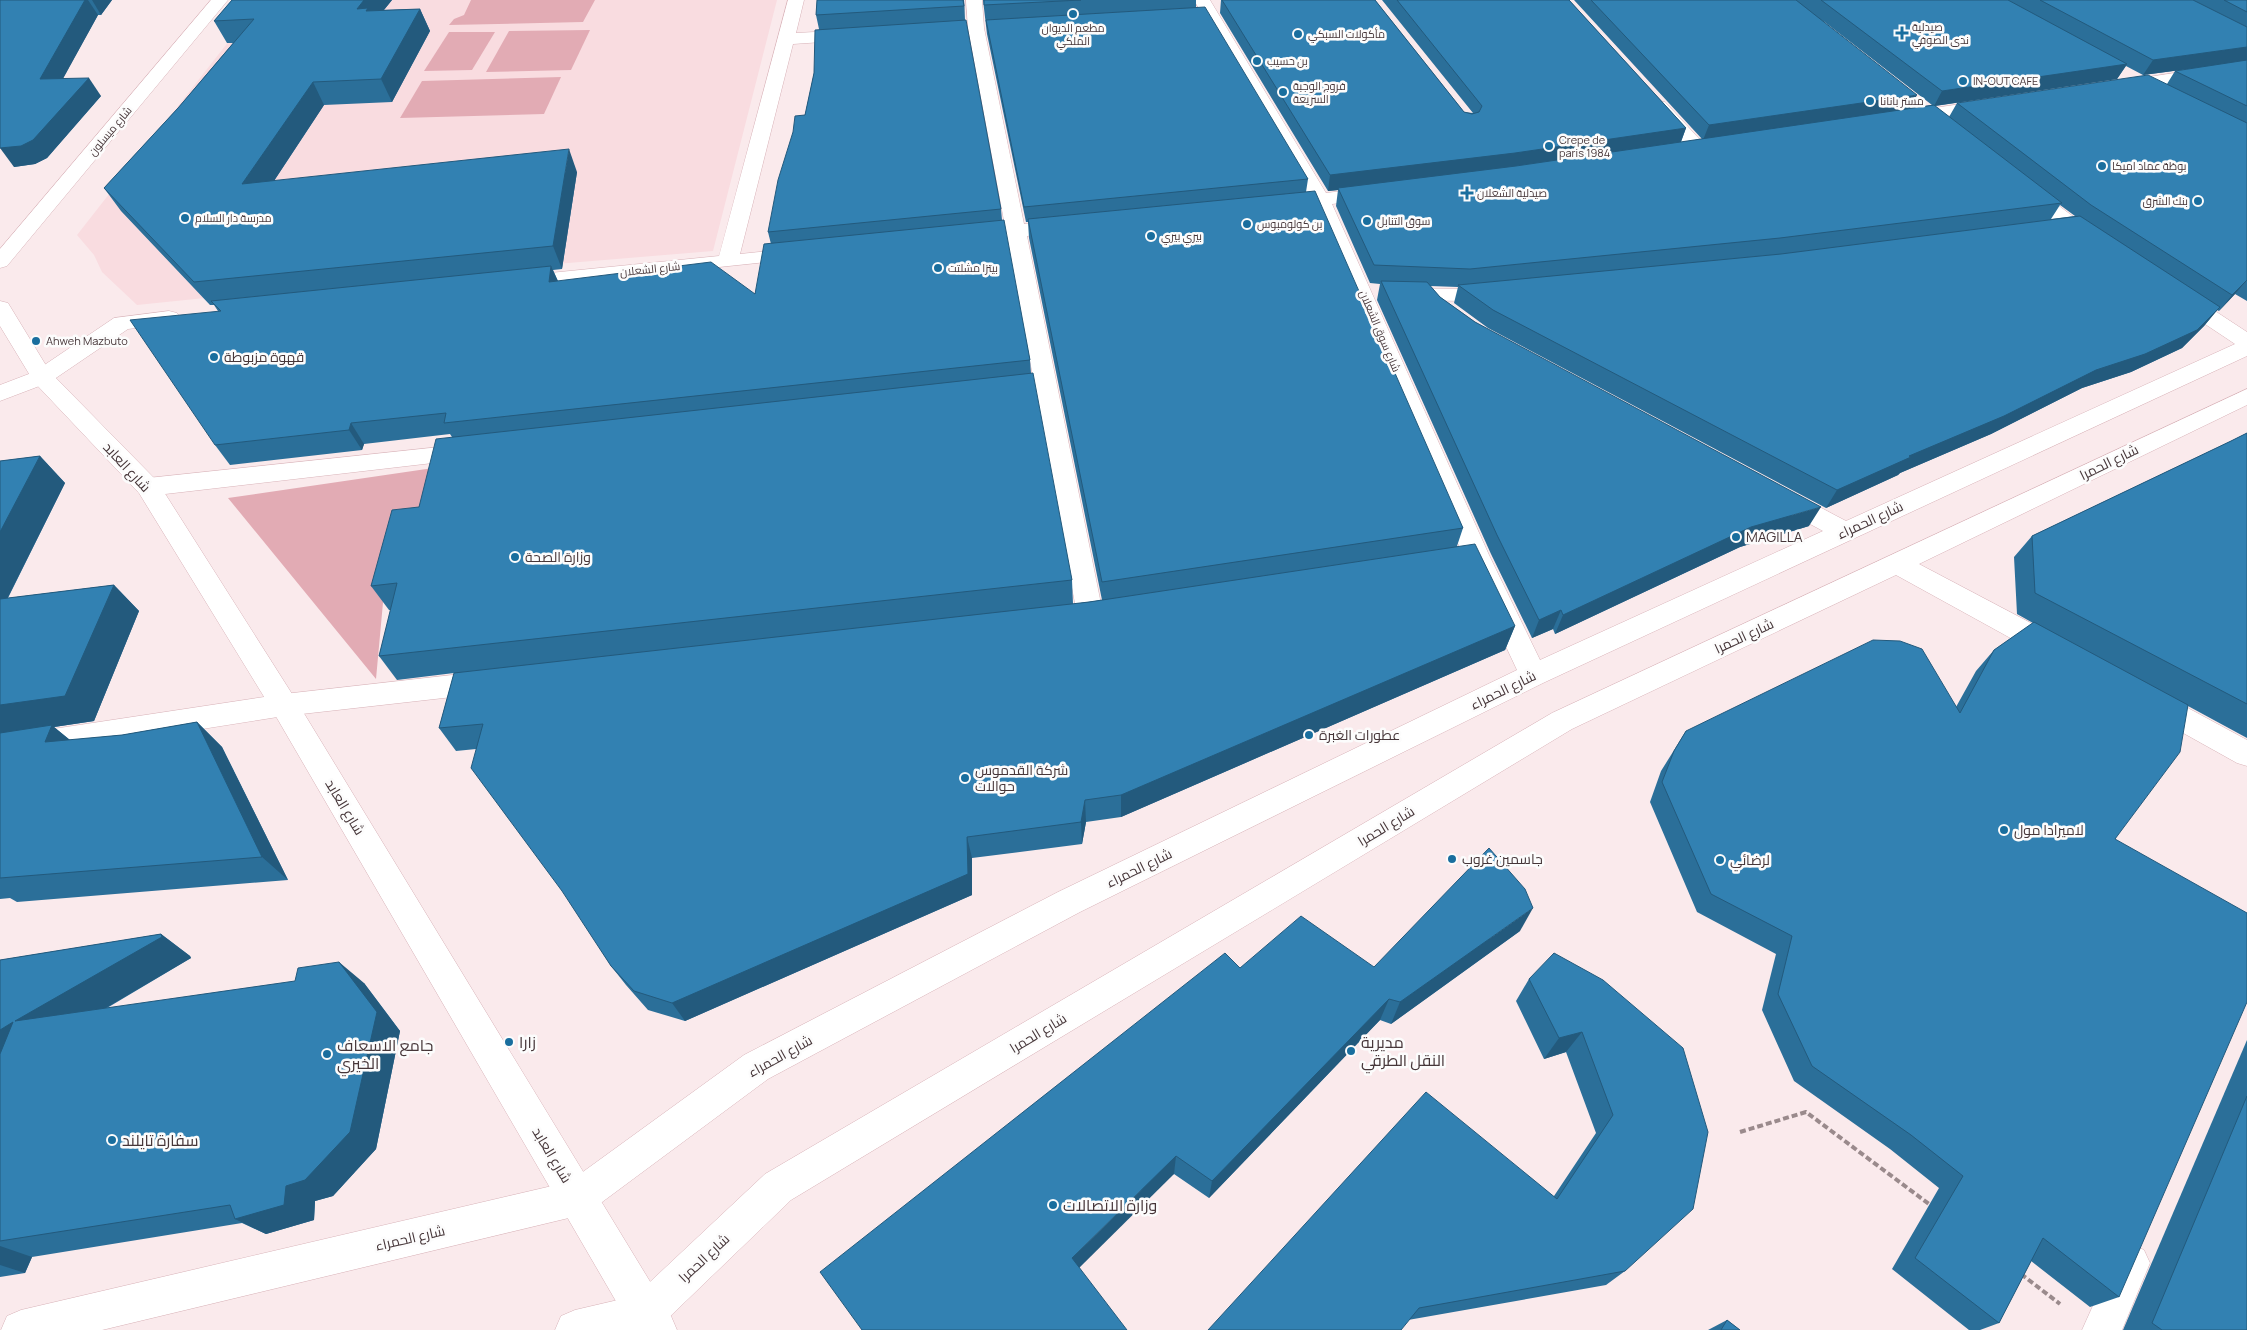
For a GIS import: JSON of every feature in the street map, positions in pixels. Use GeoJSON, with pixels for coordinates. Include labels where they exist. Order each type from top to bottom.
{"type":"FeatureCollection","features":[{"type":"Feature","properties":{"kind":"street","name":"شارع ميسلون"},"geometry":{"type":"LineString","coordinates":[[0,262],[220,0]]}},
{"type":"Feature","properties":{"kind":"street"},"geometry":{"type":"LineString","coordinates":[[728,261],[796,0]]}},
{"type":"Feature","properties":{"kind":"street"},"geometry":{"type":"LineString","coordinates":[[974,0],[975,28],[1046,388],[1080,615],[1119,609]]}},
{"type":"Feature","properties":{"kind":"street","name":"شارع سوق الشعلان"},"geometry":{"type":"LineString","coordinates":[[1207,8],[1376,292],[1476,554],[1533,675]]}},
{"type":"Feature","properties":{"kind":"street"},"geometry":{"type":"LineString","coordinates":[[786,39],[866,34]]}},
{"type":"Feature","properties":{"kind":"street"},"geometry":{"type":"LineString","coordinates":[[2102,89],[2247,67]]}},
{"type":"Feature","properties":{"kind":"street"},"geometry":{"type":"LineString","coordinates":[[2115,69],[2167,96]]}},
{"type":"Feature","properties":{"kind":"street"},"geometry":{"type":"LineString","coordinates":[[1645,91],[1697,148]]}},
{"type":"Feature","properties":{"kind":"street"},"geometry":{"type":"LineString","coordinates":[[1904,96],[1950,132]]}},
{"type":"Feature","properties":{"kind":"street"},"geometry":{"type":"LineString","coordinates":[[1889,120],[2005,103]]}},
{"type":"Feature","properties":{"kind":"street"},"geometry":{"type":"LineString","coordinates":[[2011,179],[2072,226],[2106,248]]}},
{"type":"Feature","properties":{"kind":"street"},"geometry":{"type":"LineString","coordinates":[[1262,206],[1397,190]]}},
{"type":"Feature","properties":{"kind":"street"},"geometry":{"type":"LineString","coordinates":[[947,238],[1085,224]]}},
{"type":"Feature","properties":{"kind":"street"},"geometry":{"type":"LineString","coordinates":[[2043,230],[2072,226]]}},
{"type":"Feature","properties":{"kind":"street","name":"شارع الشعلان"},"geometry":{"type":"LineString","coordinates":[[503,284],[818,252]]}},
{"type":"Feature","properties":{"kind":"street"},"geometry":{"type":"LineString","coordinates":[[2164,287],[2247,342]]}},
{"type":"Feature","properties":{"kind":"street"},"geometry":{"type":"LineString","coordinates":[[1376,292],[1465,295],[1514,290]]}},
{"type":"Feature","properties":{"kind":"street"},"geometry":{"type":"LineString","coordinates":[[1431,295],[1453,316]]}},
{"type":"Feature","properties":{"kind":"street","name":"شارع العابد"},"geometry":{"type":"LineString","coordinates":[[0,308],[42,377],[148,487],[284,705],[651,1322]]}},
{"type":"Feature","properties":{"kind":"street"},"geometry":{"type":"LineString","coordinates":[[0,394],[42,377],[122,323],[189,316]]}},
{"type":"Feature","properties":{"kind":"street","name":"شارع الحمراء"},"geometry":{"type":"LineString","coordinates":[[21,1330],[577,1198],[756,1067],[1069,902],[1533,675],[2247,347]]}},
{"type":"Feature","properties":{"kind":"street"},"geometry":{"type":"LineString","coordinates":[[977,395],[1046,388]]}},
{"type":"Feature","properties":{"kind":"street","name":"شارع الحمرا"},"geometry":{"type":"LineString","coordinates":[[575,1330],[651,1322],[778,1188],[787,1182],[1562,721],[1897,564],[2247,396]]}},
{"type":"Feature","properties":{"kind":"street"},"geometry":{"type":"LineString","coordinates":[[148,487],[493,449]]}},
{"type":"Feature","properties":{"kind":"street"},"geometry":{"type":"LineString","coordinates":[[1767,490],[1846,532]]}},
{"type":"Feature","properties":{"kind":"street"},"geometry":{"type":"LineString","coordinates":[[1447,559],[1476,554]]}},
{"type":"Feature","properties":{"kind":"street"},"geometry":{"type":"LineString","coordinates":[[1897,564],[2081,664]]}},
{"type":"Feature","properties":{"kind":"street"},"geometry":{"type":"LineString","coordinates":[[0,749],[284,705],[510,680]]}},
{"type":"Feature","properties":{"kind":"street"},"geometry":{"type":"LineString","coordinates":[[2133,692],[2247,754]]}},
{"type":"Feature","properties":{"kind":"street"},"geometry":{"type":"LineString","coordinates":[[2102,1330],[2145,1231]]}},
{"type":"Feature","properties":{"kind":"path"},"geometry":{"type":"LineString","coordinates":[[1740,1132],[1806,1112],[1939,1212]]}},
{"type":"Feature","properties":{"kind":"path"},"geometry":{"type":"LineString","coordinates":[[2017,1271],[2064,1306]]}},
{"type":"Feature","properties":{"kind":"shaded area"},"geometry":{"type":"Polygon","coordinates":[[[261,0],[777,0],[713,251],[460,272],[137,305],[102,272],[94,255],[77,235],[261,0]]]}},
{"type":"Feature","properties":{"kind":"shaded area"},"geometry":{"type":"Polygon","coordinates":[[[471,0],[595,0],[583,22],[449,25],[454,19],[464,15],[471,0]]]}},
{"type":"Feature","properties":{"kind":"shaded area"},"geometry":{"type":"Polygon","coordinates":[[[590,30],[571,70],[486,72],[509,31],[590,30]]]}},
{"type":"Feature","properties":{"kind":"shaded area"},"geometry":{"type":"Polygon","coordinates":[[[449,32],[495,32],[472,70],[424,71],[449,32]]]}},
{"type":"Feature","properties":{"kind":"shaded area"},"geometry":{"type":"Polygon","coordinates":[[[561,77],[544,114],[400,118],[422,81],[561,77]]]}},
{"type":"Feature","properties":{"kind":"shaded area"},"geometry":{"type":"Polygon","coordinates":[[[440,467],[425,517],[390,526],[376,679],[228,498],[440,467]]]}},
{"type":"Feature","properties":{"kind":"building"},"geometry":{"type":"Polygon","coordinates":[[[0,0],[85,0],[40,79],[89,78],[33,140],[21,146],[0,148],[0,0]]]}},
{"type":"Feature","properties":{"kind":"building"},"geometry":{"type":"Polygon","coordinates":[[[232,0],[364,0],[357,9],[368,8],[366,11],[420,9],[381,79],[313,82],[242,184],[569,149],[553,246],[194,282],[104,188],[178,108],[254,19],[214,21],[232,0]]]}},
{"type":"Feature","properties":{"kind":"building"},"geometry":{"type":"Polygon","coordinates":[[[817,0],[963,0],[964,6],[816,15],[817,0]]]}},
{"type":"Feature","properties":{"kind":"building"},"geometry":{"type":"Polygon","coordinates":[[[984,0],[1081,0],[984,5],[984,0]]]}},
{"type":"Feature","properties":{"kind":"building"},"geometry":{"type":"Polygon","coordinates":[[[1222,0],[1375,0],[1464,112],[1472,114],[1479,112],[1482,106],[1397,0],[1569,0],[1686,128],[1515,153],[1330,175],[1222,0]]]}},
{"type":"Feature","properties":{"kind":"building"},"geometry":{"type":"Polygon","coordinates":[[[1591,0],[1796,0],[1917,95],[1709,125],[1591,0]]]}},
{"type":"Feature","properties":{"kind":"building"},"geometry":{"type":"Polygon","coordinates":[[[1821,0],[2008,0],[2127,64],[1942,91],[1821,0]]]}},
{"type":"Feature","properties":{"kind":"building"},"geometry":{"type":"Polygon","coordinates":[[[2040,0],[2193,0],[2247,27],[2247,47],[2153,60],[2040,0]]]}},
{"type":"Feature","properties":{"kind":"building"},"geometry":{"type":"Polygon","coordinates":[[[2224,0],[2247,0],[2247,12],[2224,0]]]}},
{"type":"Feature","properties":{"kind":"building"},"geometry":{"type":"Polygon","coordinates":[[[1205,7],[1308,179],[1024,207],[986,20],[1205,7]]]}},
{"type":"Feature","properties":{"kind":"building"},"geometry":{"type":"Polygon","coordinates":[[[966,20],[1001,209],[768,232],[778,180],[793,132],[795,116],[805,115],[814,73],[815,30],[966,20]]]}},
{"type":"Feature","properties":{"kind":"building"},"geometry":{"type":"Polygon","coordinates":[[[2247,60],[2247,106],[2175,71],[2247,60]]]}},
{"type":"Feature","properties":{"kind":"building"},"geometry":{"type":"Polygon","coordinates":[[[2148,75],[2247,123],[2247,280],[2232,295],[2091,205],[1957,103],[2148,75]]]}},
{"type":"Feature","properties":{"kind":"building"},"geometry":{"type":"Polygon","coordinates":[[[1934,105],[2062,203],[1780,238],[1470,269],[1374,265],[1338,188],[1516,166],[1934,105]]]}},
{"type":"Feature","properties":{"kind":"building"},"geometry":{"type":"Polygon","coordinates":[[[1315,191],[1463,528],[1102,582],[1028,219],[1315,191]]]}},
{"type":"Feature","properties":{"kind":"building"},"geometry":{"type":"Polygon","coordinates":[[[2080,216],[2220,307],[2197,330],[2145,354],[2096,370],[2004,416],[1909,456],[1911,457],[1837,490],[1493,310],[1458,285],[1781,254],[2080,216]]]}},
{"type":"Feature","properties":{"kind":"building"},"geometry":{"type":"Polygon","coordinates":[[[1004,220],[1030,360],[444,423],[446,413],[351,423],[349,430],[215,445],[130,320],[221,311],[211,301],[551,266],[549,282],[711,262],[755,294],[764,244],[1004,220]]]}},
{"type":"Feature","properties":{"kind":"building"},"geometry":{"type":"Polygon","coordinates":[[[1381,281],[1427,282],[1440,297],[1475,322],[1821,507],[1751,527],[1563,615],[1561,610],[1539,620],[1497,535],[1381,281]]]}},
{"type":"Feature","properties":{"kind":"building"},"geometry":{"type":"Polygon","coordinates":[[[1033,373],[1072,580],[379,656],[397,583],[371,586],[392,510],[419,507],[436,439],[1033,373]]]}},
{"type":"Feature","properties":{"kind":"building"},"geometry":{"type":"Polygon","coordinates":[[[2247,433],[2247,704],[2035,593],[2032,536],[2247,433]]]}},
{"type":"Feature","properties":{"kind":"building"},"geometry":{"type":"Polygon","coordinates":[[[40,456],[0,532],[0,461],[40,456]]]}},
{"type":"Feature","properties":{"kind":"building"},"geometry":{"type":"Polygon","coordinates":[[[1475,544],[1515,626],[1121,795],[1085,800],[1081,822],[967,837],[968,874],[672,1003],[634,991],[611,966],[562,891],[471,768],[483,724],[439,728],[454,673],[1089,602],[1475,544]]]}},
{"type":"Feature","properties":{"kind":"building"},"geometry":{"type":"Polygon","coordinates":[[[114,585],[65,696],[0,705],[0,599],[114,585]]]}},
{"type":"Feature","properties":{"kind":"building"},"geometry":{"type":"Polygon","coordinates":[[[2034,622],[2188,705],[2180,752],[2115,839],[2247,913],[2247,1002],[2119,1297],[2043,1238],[1999,1323],[1915,1258],[1963,1176],[1911,1135],[1812,1066],[1778,994],[1792,936],[1711,894],[1662,782],[1674,751],[1686,731],[1873,640],[1900,641],[1922,649],[1960,713],[1994,650],[2034,622]]]}},
{"type":"Feature","properties":{"kind":"building"},"geometry":{"type":"Polygon","coordinates":[[[197,722],[262,857],[0,878],[0,733],[52,725],[45,742],[122,735],[197,722]]]}},
{"type":"Feature","properties":{"kind":"building"},"geometry":{"type":"Polygon","coordinates":[[[1489,848],[1525,889],[1533,908],[1400,1002],[1389,999],[1212,1181],[1176,1156],[1072,1258],[1127,1330],[862,1330],[820,1272],[1225,953],[1240,968],[1301,916],[1374,967],[1489,848]]]}},
{"type":"Feature","properties":{"kind":"building"},"geometry":{"type":"Polygon","coordinates":[[[161,934],[162,937],[15,1021],[295,981],[298,968],[339,962],[377,1012],[350,1132],[305,1180],[286,1186],[284,1205],[235,1219],[230,1205],[0,1241],[0,1054],[13,1022],[0,1030],[0,960],[161,934]]]}},
{"type":"Feature","properties":{"kind":"building"},"geometry":{"type":"Polygon","coordinates":[[[1554,953],[1603,980],[1683,1048],[1708,1132],[1693,1209],[1625,1271],[1419,1308],[1401,1330],[1208,1330],[1426,1092],[1557,1199],[1613,1115],[1582,1032],[1559,1038],[1529,979],[1554,953]]]}},
{"type":"Feature","properties":{"kind":"building"},"geometry":{"type":"Polygon","coordinates":[[[2247,1096],[2247,1330],[2162,1330],[2152,1323],[2247,1096]]]}},
{"type":"Feature","properties":{"kind":"building"},"geometry":{"type":"Polygon","coordinates":[[[1727,1320],[1740,1330],[1721,1330],[1727,1320]]]}},
{"type":"Feature","properties":{"kind":"place","name":"مطعم الديوان الملكي"},"geometry":{"type":"Point","coordinates":[1073,14]}},
{"type":"Feature","properties":{"kind":"place","name":"صيدلية ندى الصوفي"},"geometry":{"type":"Point","coordinates":[1902,33]}},
{"type":"Feature","properties":{"kind":"place","name":"مأكولات السبكي"},"geometry":{"type":"Point","coordinates":[1298,34]}},
{"type":"Feature","properties":{"kind":"place","name":"بن حسيب"},"geometry":{"type":"Point","coordinates":[1257,61]}},
{"type":"Feature","properties":{"kind":"place","name":"IN-OUT CAFE"},"geometry":{"type":"Point","coordinates":[1963,81]}},
{"type":"Feature","properties":{"kind":"place","name":"فروج الوجبة السريعة"},"geometry":{"type":"Point","coordinates":[1283,92]}},
{"type":"Feature","properties":{"kind":"place","name":"مستر بانانا"},"geometry":{"type":"Point","coordinates":[1870,101]}},
{"type":"Feature","properties":{"kind":"place","name":"Crepe de paris 1984"},"geometry":{"type":"Point","coordinates":[1549,146]}},
{"type":"Feature","properties":{"kind":"place","name":"بوظة عماد اميكا"},"geometry":{"type":"Point","coordinates":[2102,166]}},
{"type":"Feature","properties":{"kind":"place","name":"صيدلية الشعلان"},"geometry":{"type":"Point","coordinates":[1467,193]}},
{"type":"Feature","properties":{"kind":"place","name":"بنك الشرق"},"geometry":{"type":"Point","coordinates":[2198,201]}},
{"type":"Feature","properties":{"kind":"place","name":"مدرسة دار السلام"},"geometry":{"type":"Point","coordinates":[185,218]}},
{"type":"Feature","properties":{"kind":"place","name":"سوق التنابل"},"geometry":{"type":"Point","coordinates":[1367,221]}},
{"type":"Feature","properties":{"kind":"place","name":"بن كولومبوس"},"geometry":{"type":"Point","coordinates":[1247,224]}},
{"type":"Feature","properties":{"kind":"place","name":"بيري بيري"},"geometry":{"type":"Point","coordinates":[1151,236]}},
{"type":"Feature","properties":{"kind":"place","name":"بيتزا مشلتت"},"geometry":{"type":"Point","coordinates":[938,268]}},
{"type":"Feature","properties":{"kind":"place","name":"Ahweh Mazbuto"},"geometry":{"type":"Point","coordinates":[36,341]}},
{"type":"Feature","properties":{"kind":"place","name":"قهوة مزبوطة"},"geometry":{"type":"Point","coordinates":[214,357]}},
{"type":"Feature","properties":{"kind":"place","name":"MAGILLA"},"geometry":{"type":"Point","coordinates":[1736,537]}},
{"type":"Feature","properties":{"kind":"place","name":"وزارة الصحة"},"geometry":{"type":"Point","coordinates":[515,557]}},
{"type":"Feature","properties":{"kind":"place","name":"عطورات الغبرة"},"geometry":{"type":"Point","coordinates":[1309,735]}},
{"type":"Feature","properties":{"kind":"place","name":"شركة القدموس حوالات"},"geometry":{"type":"Point","coordinates":[965,778]}},
{"type":"Feature","properties":{"kind":"place","name":"لاميرادا مول"},"geometry":{"type":"Point","coordinates":[2004,830]}},
{"type":"Feature","properties":{"kind":"place","name":"جاسمين غروب"},"geometry":{"type":"Point","coordinates":[1452,859]}},
{"type":"Feature","properties":{"kind":"place","name":"لرضائي"},"geometry":{"type":"Point","coordinates":[1720,860]}},
{"type":"Feature","properties":{"kind":"place","name":"زارا"},"geometry":{"type":"Point","coordinates":[509,1042]}},
{"type":"Feature","properties":{"kind":"place","name":"مديرية النقل الطرقي"},"geometry":{"type":"Point","coordinates":[1351,1051]}},
{"type":"Feature","properties":{"kind":"place","name":"جامع الاسعاف الخيري"},"geometry":{"type":"Point","coordinates":[327,1054]}},
{"type":"Feature","properties":{"kind":"place","name":"سفارة تايلند"},"geometry":{"type":"Point","coordinates":[112,1140]}},
{"type":"Feature","properties":{"kind":"place","name":"وزارة الاتصالات"},"geometry":{"type":"Point","coordinates":[1053,1205]}}]}
